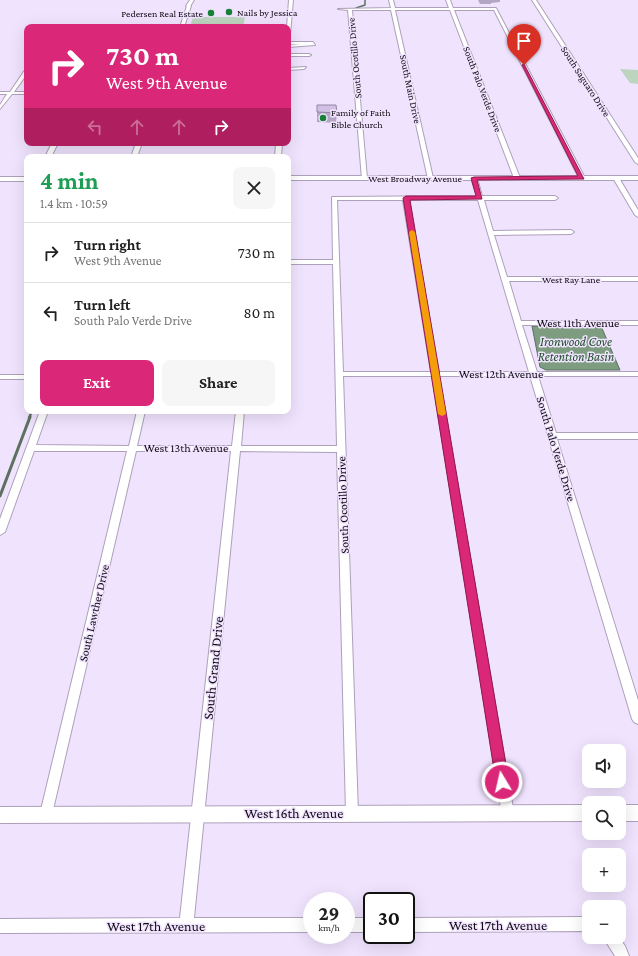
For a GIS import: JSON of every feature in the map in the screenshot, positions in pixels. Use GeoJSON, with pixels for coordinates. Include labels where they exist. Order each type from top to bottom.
{"type":"FeatureCollection","features":[{"type":"Feature","properties":{"kind":"main road"},"geometry":{"type":"LineString","coordinates":[[189,6],[192,0]]}},
{"type":"Feature","properties":{"kind":"main road","name":"West Broadway Avenue"},"geometry":{"type":"LineString","coordinates":[[291,178],[638,178]]}},
{"type":"Feature","properties":{"kind":"main road"},"geometry":{"type":"LineString","coordinates":[[0,179],[24,179]]}},
{"type":"Feature","properties":{"kind":"main road","name":"West 16th Avenue"},"geometry":{"type":"LineString","coordinates":[[0,815],[198,813],[582,813]]}},
{"type":"Feature","properties":{"kind":"main road"},"geometry":{"type":"LineString","coordinates":[[626,813],[638,813]]}},
{"type":"Feature","properties":{"kind":"street"},"geometry":{"type":"LineString","coordinates":[[289,24],[291,0]]}},
{"type":"Feature","properties":{"kind":"street","name":"South Main Drive"},"geometry":{"type":"LineString","coordinates":[[391,0],[430,178]]}},
{"type":"Feature","properties":{"kind":"street","name":"South Palo Verde Drive"},"geometry":{"type":"LineString","coordinates":[[448,0],[517,178]]}},
{"type":"Feature","properties":{"kind":"street","name":"South Saguaro Drive"},"geometry":{"type":"LineString","coordinates":[[534,0],[638,162]]}},
{"type":"Feature","properties":{"kind":"street"},"geometry":{"type":"LineString","coordinates":[[183,24],[189,6]]}},
{"type":"Feature","properties":{"kind":"street"},"geometry":{"type":"LineString","coordinates":[[340,9],[495,9],[582,178]]}},
{"type":"Feature","properties":{"kind":"street","name":"South Ocotillo Drive"},"geometry":{"type":"LineString","coordinates":[[350,9],[364,178]]}},
{"type":"Feature","properties":{"kind":"street"},"geometry":{"type":"LineString","coordinates":[[291,42],[313,43],[312,46],[291,46]]}},
{"type":"Feature","properties":{"kind":"street"},"geometry":{"type":"LineString","coordinates":[[291,55],[309,55]]}},
{"type":"Feature","properties":{"kind":"street"},"geometry":{"type":"LineString","coordinates":[[291,68],[304,68]]}},
{"type":"Feature","properties":{"kind":"street"},"geometry":{"type":"LineString","coordinates":[[0,108],[24,75]]}},
{"type":"Feature","properties":{"kind":"street"},"geometry":{"type":"LineString","coordinates":[[0,93],[24,93]]}},
{"type":"Feature","properties":{"kind":"street","name":"South Palo Verde Drive"},"geometry":{"type":"LineString","coordinates":[[474,178],[638,719]]}},
{"type":"Feature","properties":{"kind":"street"},"geometry":{"type":"LineString","coordinates":[[616,178],[638,215]]}},
{"type":"Feature","properties":{"kind":"street","name":"South Ocotillo Drive"},"geometry":{"type":"LineString","coordinates":[[352,813],[334,198],[406,198]]}},
{"type":"Feature","properties":{"kind":"street"},"geometry":{"type":"LineString","coordinates":[[508,814],[406,198],[555,198]]}},
{"type":"Feature","properties":{"kind":"street"},"geometry":{"type":"LineString","coordinates":[[490,233],[571,232]]}},
{"type":"Feature","properties":{"kind":"street"},"geometry":{"type":"LineString","coordinates":[[291,262],[336,262]]}},
{"type":"Feature","properties":{"kind":"street","name":"West Ray Lane"},"geometry":{"type":"LineString","coordinates":[[505,279],[638,279]]}},
{"type":"Feature","properties":{"kind":"street","name":"West 11th Avenue"},"geometry":{"type":"LineString","coordinates":[[518,323],[638,323]]}},
{"type":"Feature","properties":{"kind":"street","name":"West 12th Avenue"},"geometry":{"type":"LineString","coordinates":[[339,374],[638,374]]}},
{"type":"Feature","properties":{"kind":"street"},"geometry":{"type":"LineString","coordinates":[[0,377],[24,376]]}},
{"type":"Feature","properties":{"kind":"street"},"geometry":{"type":"LineString","coordinates":[[0,532],[43,414]]}},
{"type":"Feature","properties":{"kind":"street","name":"South Lawther Drive"},"geometry":{"type":"LineString","coordinates":[[46,814],[140,414]]}},
{"type":"Feature","properties":{"kind":"street","name":"South Grand Drive"},"geometry":{"type":"LineString","coordinates":[[186,926],[240,414]]}},
{"type":"Feature","properties":{"kind":"street"},"geometry":{"type":"LineString","coordinates":[[552,436],[638,436]]}},
{"type":"Feature","properties":{"kind":"street","name":"West 13th Avenue"},"geometry":{"type":"LineString","coordinates":[[31,448],[342,449]]}},
{"type":"Feature","properties":{"kind":"street","name":"West 17th Avenue"},"geometry":{"type":"LineString","coordinates":[[415,925],[582,924]]}},
{"type":"Feature","properties":{"kind":"street","name":"West 17th Avenue"},"geometry":{"type":"LineString","coordinates":[[0,926],[303,925]]}},
{"type":"Feature","properties":{"kind":"street"},"geometry":{"type":"LineString","coordinates":[[615,944],[622,956]]}},
{"type":"Feature","properties":{"kind":"shaded area"},"geometry":{"type":"Polygon","coordinates":[[[193,17],[245,17],[244,24],[191,24],[193,17]]]}},
{"type":"Feature","properties":{"kind":"shaded area"},"geometry":{"type":"Polygon","coordinates":[[[620,69],[638,70],[638,84],[630,83],[620,69]]]}},
{"type":"Feature","properties":{"kind":"water","name":"Ironwood Cove Retention Basin"},"geometry":{"type":"Polygon","coordinates":[[[532,326],[601,326],[620,370],[546,370],[540,367],[532,326]]]}},
{"type":"Feature","properties":{"kind":"building"},"geometry":{"type":"Polygon","coordinates":[[[317,105],[336,105],[337,113],[317,112],[317,105]]]}},
{"type":"Feature","properties":{"kind":"waterway"},"geometry":{"type":"LineString","coordinates":[[356,8],[365,5],[365,0]]}},
{"type":"Feature","properties":{"kind":"waterway"},"geometry":{"type":"LineString","coordinates":[[29,418],[31,414]]}},
{"type":"Feature","properties":{"kind":"waterway"},"geometry":{"type":"LineString","coordinates":[[0,496],[30,417]]}},
{"type":"Feature","properties":{"kind":"slow traffic"},"geometry":{"type":"LineString","coordinates":[[412,232],[442,414]]}},
{"type":"Feature","properties":{"kind":"place","name":"Nails by Jessica"},"geometry":{"type":"Point","coordinates":[229,12]}},
{"type":"Feature","properties":{"kind":"place","name":"Pedersen Real Estate"},"geometry":{"type":"Point","coordinates":[211,13]}},
{"type":"Feature","properties":{"kind":"place","name":"Family of Faith Bible Church"},"geometry":{"type":"Point","coordinates":[323,118]}},
{"type":"Feature","properties":{"kind":"route"},"geometry":{"type":"LineString","coordinates":[[502,782],[406,198],[480,198],[474,178],[582,178],[524,65]]}}]}
